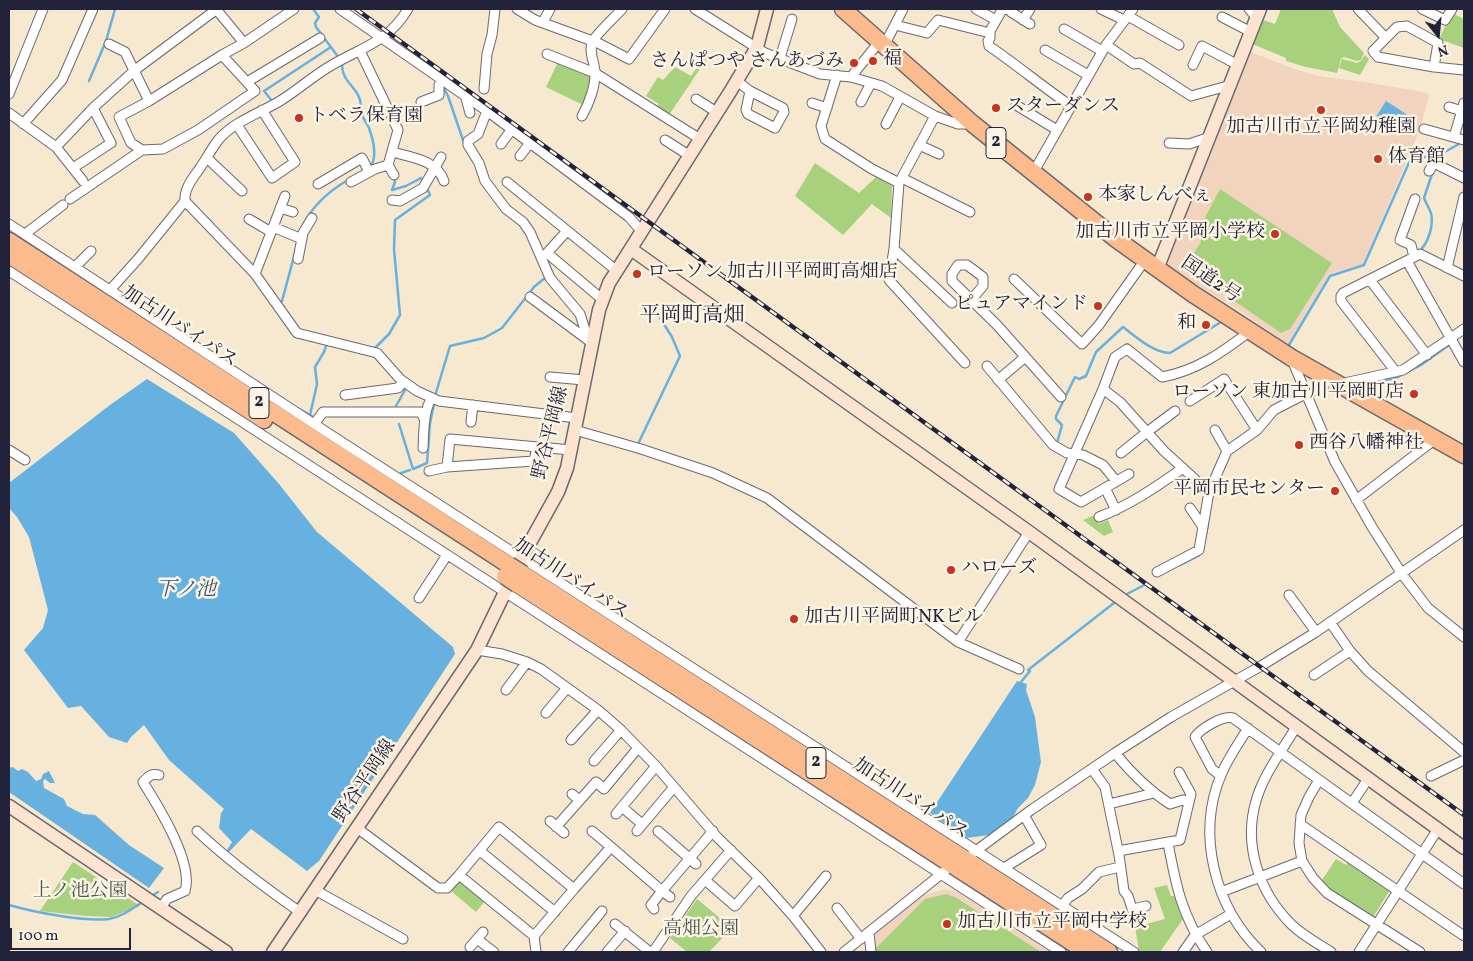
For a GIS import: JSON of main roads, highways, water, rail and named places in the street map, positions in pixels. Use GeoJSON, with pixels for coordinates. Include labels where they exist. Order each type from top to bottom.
{"type":"FeatureCollection","features":[{"type":"Feature","properties":{"kind":"highway","name":"国道2号"},"geometry":{"type":"LineString","coordinates":[[843,9],[973,124],[1116,240],[1292,358],[1464,455]]}},
{"type":"Feature","properties":{"kind":"highway","name":"加古川バイパス"},"geometry":{"type":"LineString","coordinates":[[9,241],[1087,952]]}},
{"type":"Feature","properties":{"kind":"highway","name":"加古川バイパス"},"geometry":{"type":"LineString","coordinates":[[9,255],[1109,952]]}},
{"type":"Feature","properties":{"kind":"water"},"geometry":{"type":"Polygon","coordinates":[[[1386,101],[1411,117],[1401,133],[1376,117],[1386,101]]]}},
{"type":"Feature","properties":{"kind":"water","name":"下ノ池"},"geometry":{"type":"Polygon","coordinates":[[[147,379],[234,433],[279,484],[317,532],[453,647],[455,654],[319,861],[307,871],[251,829],[227,854],[225,853],[232,842],[219,828],[221,813],[224,809],[169,760],[144,725],[127,743],[109,737],[81,706],[68,708],[24,650],[43,628],[48,610],[29,537],[9,508],[9,483],[110,405],[147,379]]]}},
{"type":"Feature","properties":{"kind":"water"},"geometry":{"type":"Polygon","coordinates":[[[1017,681],[1027,684],[1026,690],[1035,717],[1041,762],[1035,785],[1012,819],[990,835],[966,838],[930,813],[1017,681]]]}},
{"type":"Feature","properties":{"kind":"water"},"geometry":{"type":"Polygon","coordinates":[[[13,767],[18,771],[22,769],[28,772],[36,781],[49,771],[55,783],[50,783],[45,779],[43,781],[44,788],[64,799],[67,806],[83,814],[95,815],[129,845],[164,868],[149,888],[9,792],[9,768],[13,767]]]}},
{"type":"Feature","properties":{"kind":"waterway"},"geometry":{"type":"LineString","coordinates":[[89,81],[106,41],[115,9]]}},
{"type":"Feature","properties":{"kind":"waterway"},"geometry":{"type":"LineString","coordinates":[[313,9],[319,17],[315,23],[316,27],[339,58]]}},
{"type":"Feature","properties":{"kind":"waterway"},"geometry":{"type":"LineString","coordinates":[[272,101],[264,91],[331,47]]}},
{"type":"Feature","properties":{"kind":"waterway"},"geometry":{"type":"LineString","coordinates":[[342,65],[345,78],[359,97],[361,112],[373,142],[374,152],[371,166]]}},
{"type":"Feature","properties":{"kind":"waterway"},"geometry":{"type":"LineString","coordinates":[[443,87],[448,96],[464,143]]}},
{"type":"Feature","properties":{"kind":"waterway"},"geometry":{"type":"LineString","coordinates":[[1437,162],[1441,154],[1459,144]]}},
{"type":"Feature","properties":{"kind":"waterway"},"geometry":{"type":"LineString","coordinates":[[1289,345],[1330,276],[1364,265],[1411,158],[1439,157]]}},
{"type":"Feature","properties":{"kind":"waterway"},"geometry":{"type":"LineString","coordinates":[[1419,252],[1425,244],[1431,229],[1431,213],[1424,198],[1433,171]]}},
{"type":"Feature","properties":{"kind":"waterway"},"geometry":{"type":"LineString","coordinates":[[394,178],[395,182],[392,190],[406,186],[421,178],[423,181]]}},
{"type":"Feature","properties":{"kind":"waterway"},"geometry":{"type":"LineString","coordinates":[[303,225],[322,199],[348,180]]}},
{"type":"Feature","properties":{"kind":"waterway"},"geometry":{"type":"LineString","coordinates":[[375,348],[389,334],[400,315],[394,249],[395,220],[430,195],[426,186]]}},
{"type":"Feature","properties":{"kind":"waterway"},"geometry":{"type":"LineString","coordinates":[[279,304],[282,301],[296,249]]}},
{"type":"Feature","properties":{"kind":"waterway"},"geometry":{"type":"LineString","coordinates":[[435,396],[450,346],[484,338],[502,328],[534,287],[546,277]]}},
{"type":"Feature","properties":{"kind":"waterway"},"geometry":{"type":"LineString","coordinates":[[638,444],[680,356],[672,337],[660,318]]}},
{"type":"Feature","properties":{"kind":"waterway"},"geometry":{"type":"LineString","coordinates":[[1057,443],[1062,425],[1056,419],[1056,416],[1075,377],[1079,379],[1086,376],[1096,352],[1123,327],[1139,340],[1158,350],[1170,353],[1221,322]]}},
{"type":"Feature","properties":{"kind":"waterway"},"geometry":{"type":"LineString","coordinates":[[310,415],[317,384],[315,367],[327,343]]}},
{"type":"Feature","properties":{"kind":"waterway"},"geometry":{"type":"LineString","coordinates":[[1355,387],[1396,378],[1421,365],[1449,345]]}},
{"type":"Feature","properties":{"kind":"waterway"},"geometry":{"type":"LineString","coordinates":[[396,406],[405,390]]}},
{"type":"Feature","properties":{"kind":"waterway"},"geometry":{"type":"LineString","coordinates":[[1309,397],[1335,390]]}},
{"type":"Feature","properties":{"kind":"waterway"},"geometry":{"type":"LineString","coordinates":[[413,469],[427,463],[430,423],[434,404]]}},
{"type":"Feature","properties":{"kind":"waterway"},"geometry":{"type":"LineString","coordinates":[[299,409],[312,416]]}},
{"type":"Feature","properties":{"kind":"waterway"},"geometry":{"type":"LineString","coordinates":[[399,424],[413,469]]}},
{"type":"Feature","properties":{"kind":"waterway"},"geometry":{"type":"LineString","coordinates":[[401,473],[410,470]]}},
{"type":"Feature","properties":{"kind":"waterway"},"geometry":{"type":"LineString","coordinates":[[1203,548],[1208,524]]}},
{"type":"Feature","properties":{"kind":"waterway"},"geometry":{"type":"LineString","coordinates":[[1180,565],[1201,553]]}},
{"type":"Feature","properties":{"kind":"waterway"},"geometry":{"type":"LineString","coordinates":[[1127,594],[1146,584]]}},
{"type":"Feature","properties":{"kind":"waterway"},"geometry":{"type":"LineString","coordinates":[[1021,682],[1030,671],[1028,670],[1114,603]]}},
{"type":"Feature","properties":{"kind":"waterway"},"geometry":{"type":"LineString","coordinates":[[150,897],[158,892]]}},
{"type":"Feature","properties":{"kind":"waterway"},"geometry":{"type":"LineString","coordinates":[[9,905],[59,916],[99,920],[118,916],[144,901]]}},
{"type":"Feature","properties":{"kind":"railway"},"geometry":{"type":"LineString","coordinates":[[356,9],[1464,815]]}},
{"type":"Feature","properties":{"kind":"place","name":"福"},"geometry":{"type":"Point","coordinates":[873,61]}},
{"type":"Feature","properties":{"kind":"place","name":"さんぱつや さんあづみ"},"geometry":{"type":"Point","coordinates":[854,63]}},
{"type":"Feature","properties":{"kind":"place","name":"スターダンス"},"geometry":{"type":"Point","coordinates":[996,108]}},
{"type":"Feature","properties":{"kind":"place","name":"加古川市立平岡幼稚園"},"geometry":{"type":"Point","coordinates":[1321,110]}},
{"type":"Feature","properties":{"kind":"place","name":"トベラ保育園"},"geometry":{"type":"Point","coordinates":[299,118]}},
{"type":"Feature","properties":{"kind":"place","name":"体育館"},"geometry":{"type":"Point","coordinates":[1378,159]}},
{"type":"Feature","properties":{"kind":"place","name":"本家しんべぇ"},"geometry":{"type":"Point","coordinates":[1088,197]}},
{"type":"Feature","properties":{"kind":"place","name":"加古川市立平岡小学校"},"geometry":{"type":"Point","coordinates":[1275,234]}},
{"type":"Feature","properties":{"kind":"place","name":"ローソン 加古川平岡町高畑店"},"geometry":{"type":"Point","coordinates":[637,274]}},
{"type":"Feature","properties":{"kind":"place","name":"ピュアマインド"},"geometry":{"type":"Point","coordinates":[1098,306]}},
{"type":"Feature","properties":{"kind":"place","name":"和"},"geometry":{"type":"Point","coordinates":[1206,325]}},
{"type":"Feature","properties":{"kind":"place","name":"ローソン 東加古川平岡町店"},"geometry":{"type":"Point","coordinates":[1414,394]}},
{"type":"Feature","properties":{"kind":"place","name":"西谷八幡神社"},"geometry":{"type":"Point","coordinates":[1299,445]}},
{"type":"Feature","properties":{"kind":"place","name":"平岡市民センター"},"geometry":{"type":"Point","coordinates":[1335,491]}},
{"type":"Feature","properties":{"kind":"place","name":"ハローズ"},"geometry":{"type":"Point","coordinates":[951,570]}},
{"type":"Feature","properties":{"kind":"place","name":"加古川平岡町NKビル"},"geometry":{"type":"Point","coordinates":[794,619]}},
{"type":"Feature","properties":{"kind":"place","name":"加古川市立平岡中学校"},"geometry":{"type":"Point","coordinates":[947,924]}},
{"type":"Feature","properties":{"kind":"district","name":"平岡町高畑"},"geometry":{"type":"Point","coordinates":[692,317]}},
{"type":"Feature","properties":{"kind":"park label","name":"上ノ池公園"},"geometry":{"type":"Point","coordinates":[80,893]}},
{"type":"Feature","properties":{"kind":"park label","name":"高畑公園"},"geometry":{"type":"Point","coordinates":[701,931]}}]}
